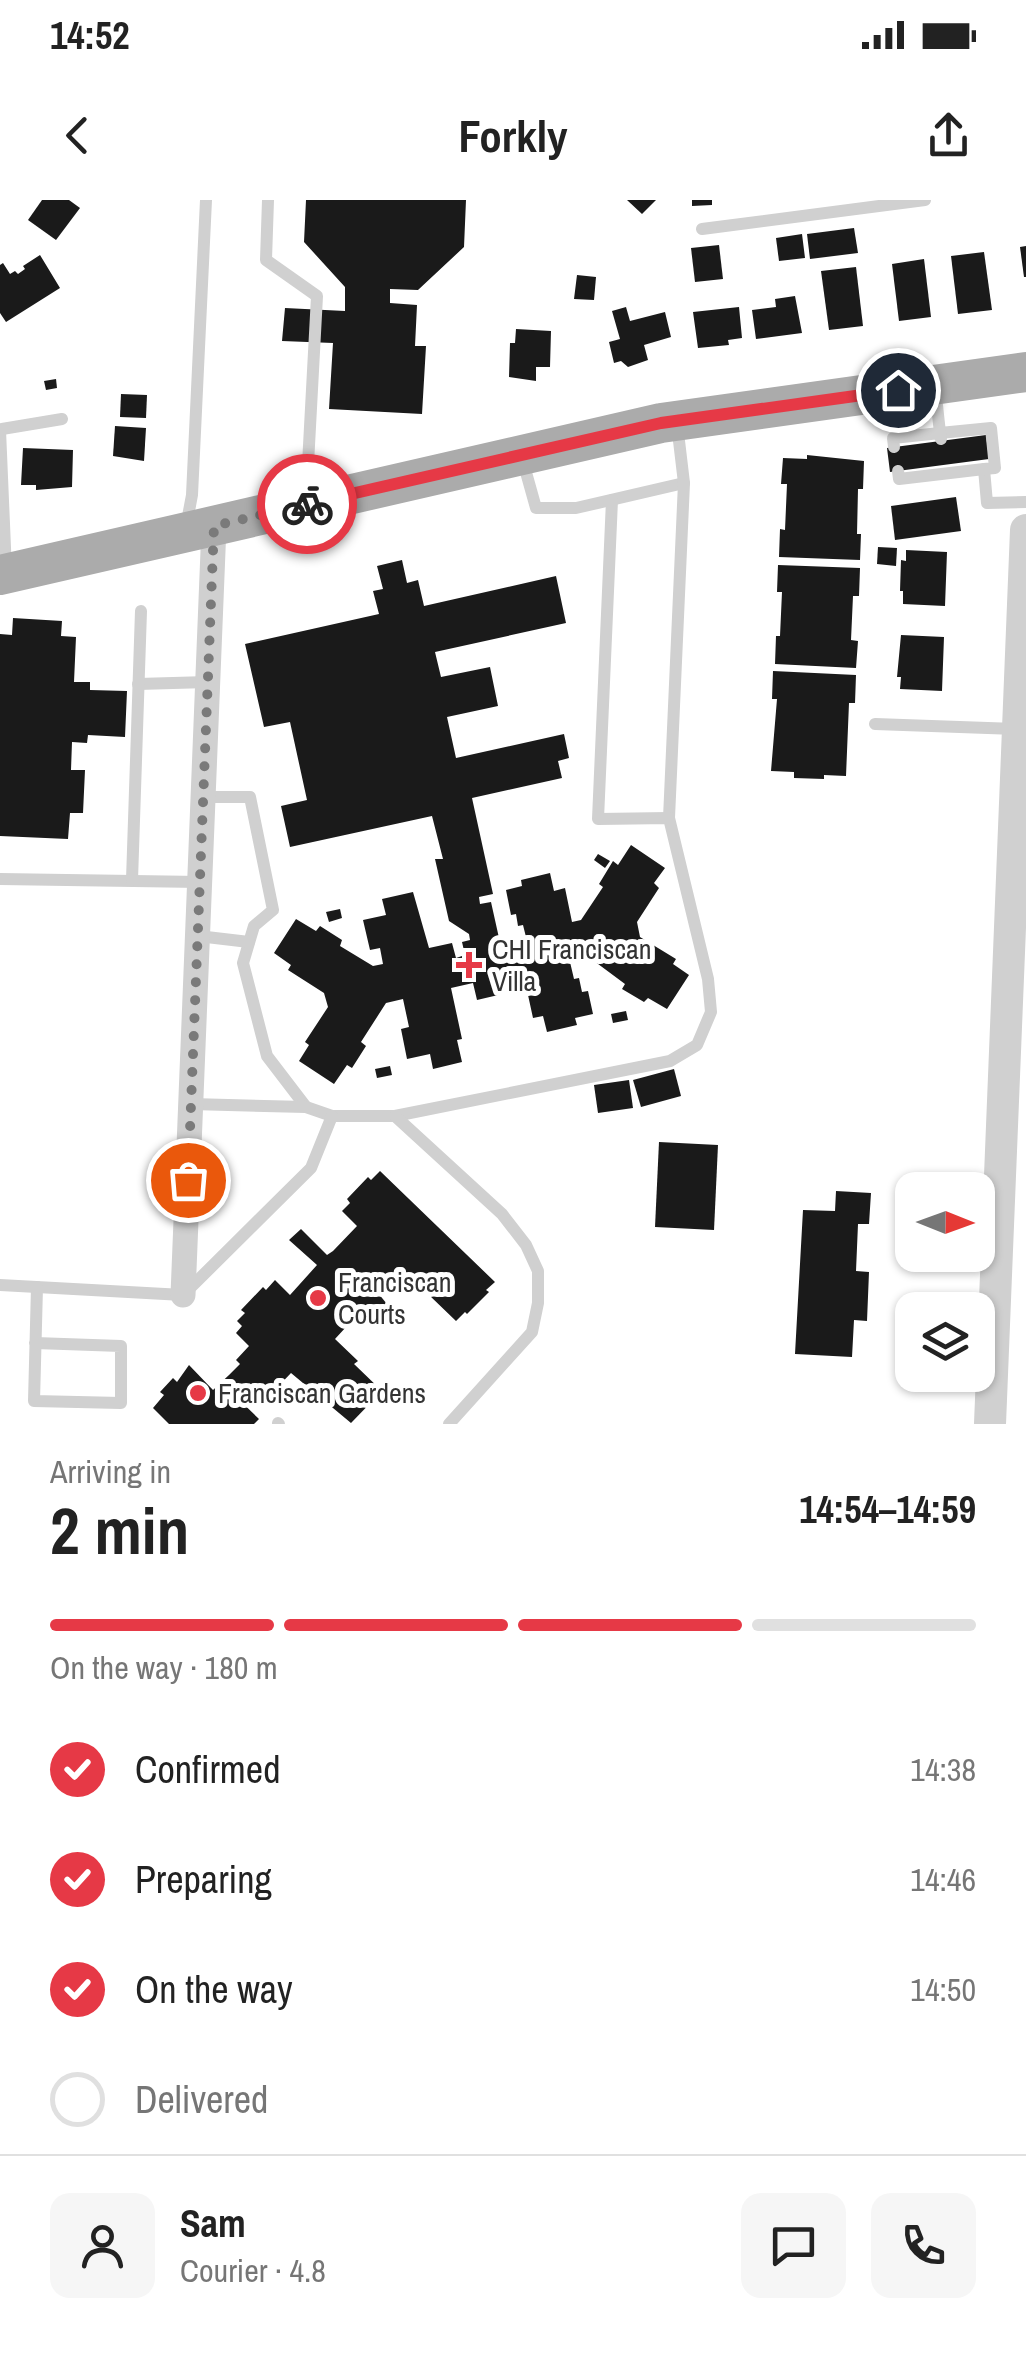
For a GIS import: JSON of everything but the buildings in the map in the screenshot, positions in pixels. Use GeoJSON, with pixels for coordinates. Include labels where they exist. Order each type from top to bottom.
{"type":"FeatureCollection","features":[{"type":"Feature","properties":{"kind":"main road"},"geometry":{"type":"LineString","coordinates":[[3,574],[677,421],[1026,372]]}},
{"type":"Feature","properties":{"kind":"street"},"geometry":{"type":"LineString","coordinates":[[183,1295],[208,682],[200,529]]}},
{"type":"Feature","properties":{"kind":"street"},"geometry":{"type":"LineString","coordinates":[[990,1424],[1021,846],[1018,730],[1026,530]]}},
{"type":"Feature","properties":{"kind":"lane"},"geometry":{"type":"LineString","coordinates":[[200,529],[192,495],[206,200]]}},
{"type":"Feature","properties":{"kind":"lane"},"geometry":{"type":"LineString","coordinates":[[268,200],[266,260],[316,296],[308,464],[330,499]]}},
{"type":"Feature","properties":{"kind":"lane"},"geometry":{"type":"LineString","coordinates":[[702,229],[925,200]]}},
{"type":"Feature","properties":{"kind":"lane"},"geometry":{"type":"LineString","coordinates":[[935,385],[941,437]]}},
{"type":"Feature","properties":{"kind":"lane"},"geometry":{"type":"LineString","coordinates":[[3,574],[1,430],[62,418]]}},
{"type":"Feature","properties":{"kind":"lane"},"geometry":{"type":"LineString","coordinates":[[190,1104],[306,1107],[332,1116],[395,1116],[670,1061],[697,1045],[711,1012],[708,979],[669,818],[684,483],[677,421]]}},
{"type":"Feature","properties":{"kind":"lane"},"geometry":{"type":"LineString","coordinates":[[894,447],[893,438],[910,441],[990,428],[996,468],[945,469],[914,473],[898,480],[898,471]]}},
{"type":"Feature","properties":{"kind":"lane"},"geometry":{"type":"LineString","coordinates":[[522,455],[536,508],[576,508],[684,483]]}},
{"type":"Feature","properties":{"kind":"lane"},"geometry":{"type":"LineString","coordinates":[[974,467],[987,502],[1026,502]]}},
{"type":"Feature","properties":{"kind":"lane"},"geometry":{"type":"LineString","coordinates":[[612,500],[598,818],[669,818]]}},
{"type":"Feature","properties":{"kind":"lane"},"geometry":{"type":"LineString","coordinates":[[132,880],[141,611]]}},
{"type":"Feature","properties":{"kind":"lane"},"geometry":{"type":"LineString","coordinates":[[138,684],[208,682]]}},
{"type":"Feature","properties":{"kind":"lane"},"geometry":{"type":"LineString","coordinates":[[875,724],[1018,730]]}},
{"type":"Feature","properties":{"kind":"lane"},"geometry":{"type":"LineString","coordinates":[[204,797],[250,797],[273,910],[254,926],[243,963],[268,1056],[306,1107]]}},
{"type":"Feature","properties":{"kind":"lane"},"geometry":{"type":"LineString","coordinates":[[0,879],[200,882]]}},
{"type":"Feature","properties":{"kind":"lane"},"geometry":{"type":"LineString","coordinates":[[198,936],[250,942]]}},
{"type":"Feature","properties":{"kind":"lane"},"geometry":{"type":"LineString","coordinates":[[0,1284],[183,1295],[312,1168],[332,1116]]}},
{"type":"Feature","properties":{"kind":"lane"},"geometry":{"type":"LineString","coordinates":[[395,1116],[502,1214],[526,1245],[538,1271],[538,1302],[532,1332],[448,1424]]}},
{"type":"Feature","properties":{"kind":"lane"},"geometry":{"type":"LineString","coordinates":[[35,1343],[121,1346],[121,1403],[34,1401],[35,1343],[36,1287]]}},
{"type":"Feature","properties":{"kind":"way so far"},"geometry":{"type":"LineString","coordinates":[[188,1180],[214,526],[307,504]]}},
{"type":"Feature","properties":{"kind":"place","name":"CHI Franciscan Villa"},"geometry":{"type":"Point","coordinates":[469,965]}},
{"type":"Feature","properties":{"kind":"place","name":"Franciscan Courts"},"geometry":{"type":"Point","coordinates":[318,1298]}},
{"type":"Feature","properties":{"kind":"place","name":"Franciscan Gardens"},"geometry":{"type":"Point","coordinates":[198,1393]}},
{"type":"Feature","properties":{"kind":"route"},"geometry":{"type":"LineString","coordinates":[[307,504],[661,423],[898,390]]}}]}
